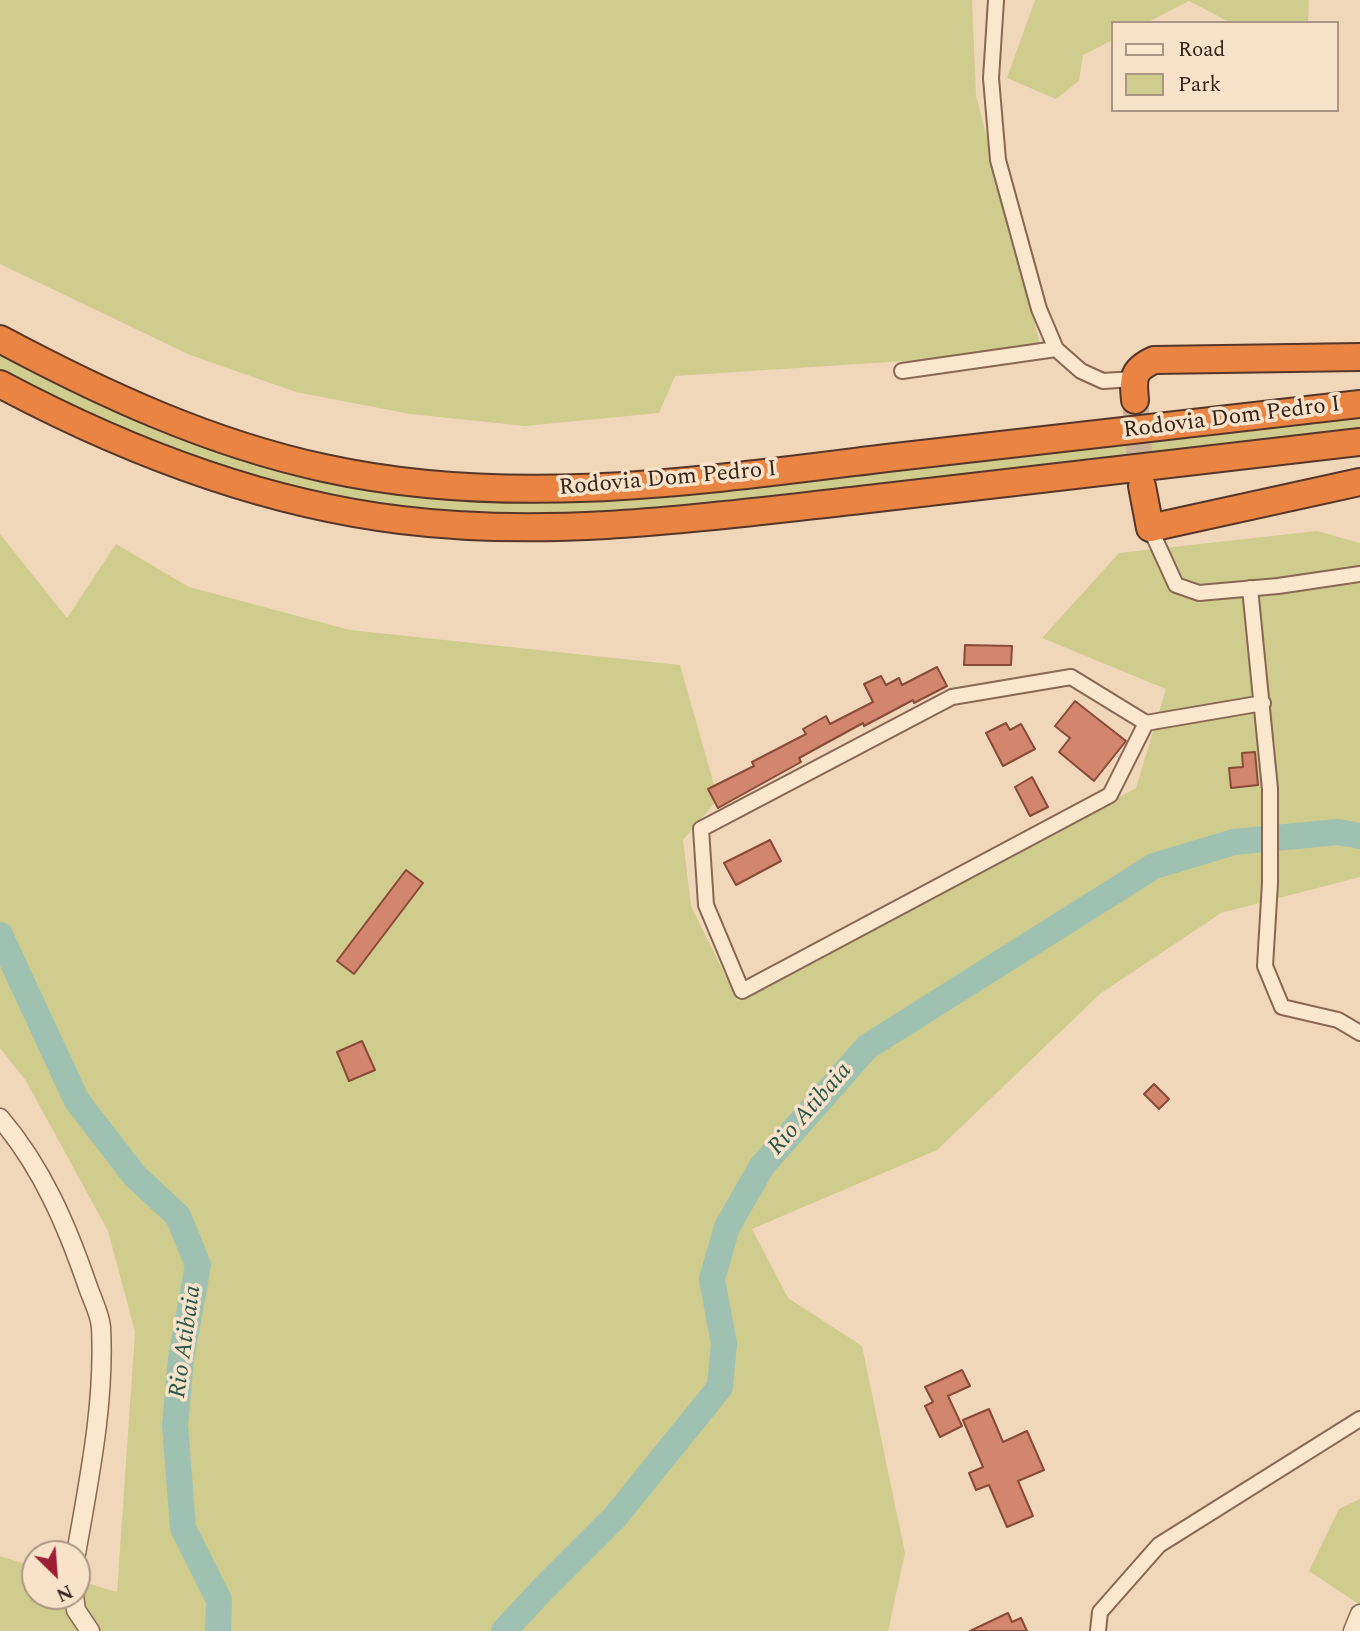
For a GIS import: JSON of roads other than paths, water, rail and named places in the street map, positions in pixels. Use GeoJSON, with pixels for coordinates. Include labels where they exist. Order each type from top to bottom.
{"type":"FeatureCollection","features":[{"type":"Feature","properties":{"kind":"highway","name":"Rodovia Dom Pedro I"},"geometry":{"type":"LineString","coordinates":[[0,339],[51,367],[148,413],[278,457],[377,478],[511,489],[571,490],[709,480],[1360,404]]}},
{"type":"Feature","properties":{"kind":"highway"},"geometry":{"type":"LineString","coordinates":[[1134,390],[1140,366],[1154,360],[1360,357]]}},
{"type":"Feature","properties":{"kind":"highway","name":"Rodovia Dom Pedro I"},"geometry":{"type":"LineString","coordinates":[[0,384],[96,432],[152,455],[267,492],[343,511],[460,526],[593,526],[710,517],[1360,442]]}},
{"type":"Feature","properties":{"kind":"highway"},"geometry":{"type":"LineString","coordinates":[[1142,486],[1150,528],[1360,482]]}},
{"type":"Feature","properties":{"kind":"street"},"geometry":{"type":"LineString","coordinates":[[996,0],[991,78],[998,160],[1039,309],[1056,349],[1081,371],[1134,390]]}},
{"type":"Feature","properties":{"kind":"street"},"geometry":{"type":"LineString","coordinates":[[902,372],[1056,349]]}},
{"type":"Feature","properties":{"kind":"street"},"geometry":{"type":"LineString","coordinates":[[1150,528],[1176,585],[1199,593],[1360,574]]}},
{"type":"Feature","properties":{"kind":"street"},"geometry":{"type":"LineString","coordinates":[[1250,588],[1270,789],[1265,966],[1282,1007],[1338,1020],[1360,1033]]}},
{"type":"Feature","properties":{"kind":"street"},"geometry":{"type":"LineString","coordinates":[[1146,723],[1110,795],[742,991],[706,905],[701,829],[953,697],[1071,677],[1146,723],[1263,703]]}},
{"type":"Feature","properties":{"kind":"street"},"geometry":{"type":"LineString","coordinates":[[0,1118],[14,1135],[47,1188],[70,1234],[101,1324],[100,1398],[78,1540]]}},
{"type":"Feature","properties":{"kind":"street"},"geometry":{"type":"LineString","coordinates":[[1097,1631],[1100,1612],[1158,1545],[1360,1419]]}},
{"type":"Feature","properties":{"kind":"street"},"geometry":{"type":"LineString","coordinates":[[76,1610],[90,1631]]}},
{"type":"Feature","properties":{"kind":"street"},"geometry":{"type":"LineString","coordinates":[[1353,1631],[1360,1614]]}},
{"type":"Feature","properties":{"kind":"waterway","name":"Rio Atibaia"},"geometry":{"type":"LineString","coordinates":[[504,1631],[615,1517],[720,1387],[724,1344],[712,1279],[727,1227],[762,1166],[867,1047],[1154,866],[1234,842],[1338,832],[1360,836]]}},
{"type":"Feature","properties":{"kind":"waterway","name":"Rio Atibaia"},"geometry":{"type":"LineString","coordinates":[[0,935],[77,1101],[135,1176],[178,1216],[198,1265],[181,1359],[175,1425],[183,1528],[219,1600],[218,1631]]}},
{"type":"Feature","properties":{"kind":"tunnel"},"geometry":{"type":"LineString","coordinates":[[1135,400],[1142,486]]}}]}
